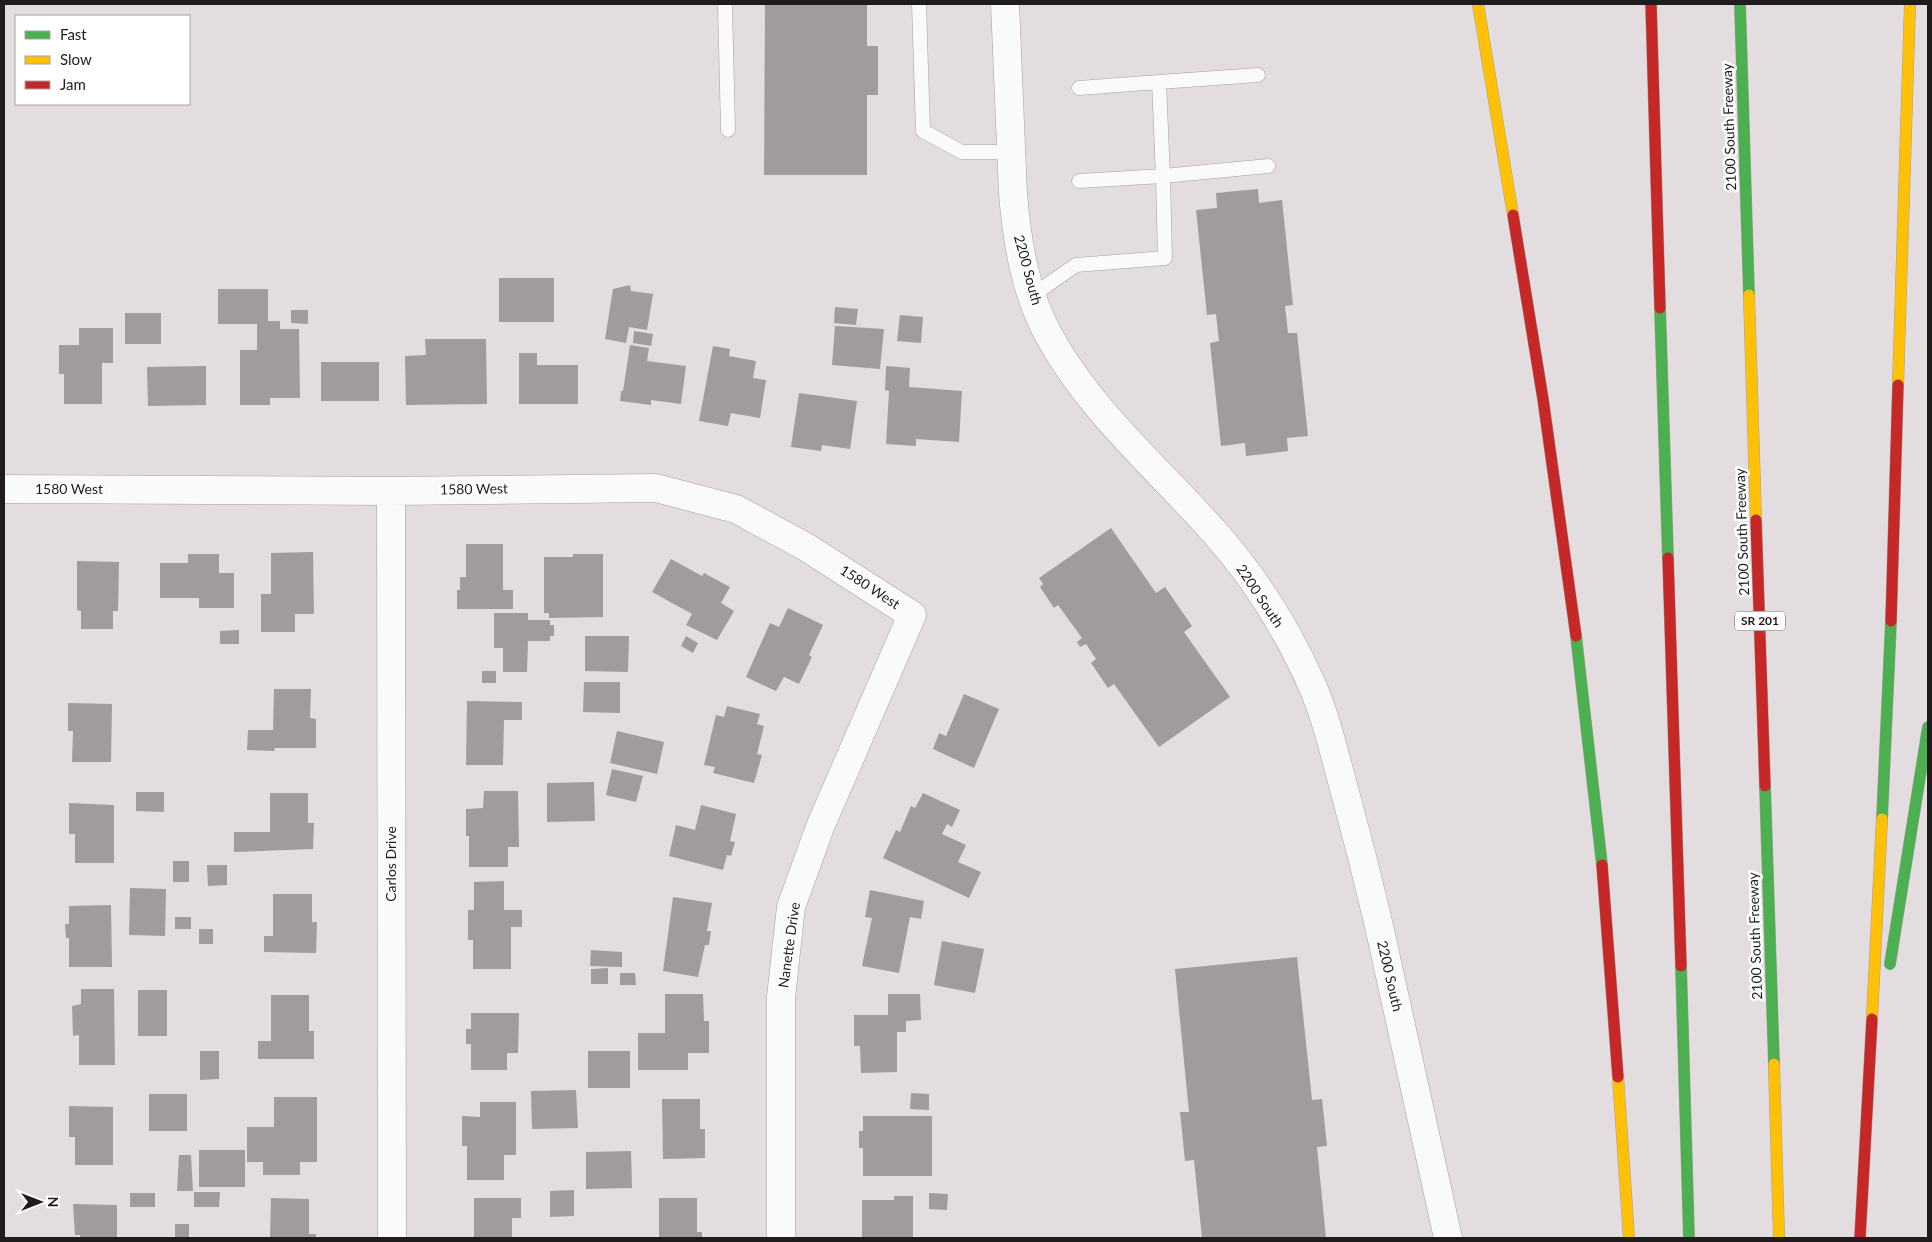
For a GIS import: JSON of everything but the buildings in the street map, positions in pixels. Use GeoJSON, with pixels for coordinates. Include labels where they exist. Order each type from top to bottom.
{"type":"FeatureCollection","features":[{"type":"Feature","properties":{"kind":"highway"},"geometry":{"type":"LineString","coordinates":[[1478,4],[1545,415],[1576,634],[1603,879],[1629,1238]]}},
{"type":"Feature","properties":{"kind":"highway"},"geometry":{"type":"LineString","coordinates":[[1651,4],[1689,1238]]}},
{"type":"Feature","properties":{"kind":"highway","name":"2100 South Freeway"},"geometry":{"type":"LineString","coordinates":[[1740,4],[1779,1238]]}},
{"type":"Feature","properties":{"kind":"highway"},"geometry":{"type":"LineString","coordinates":[[1860,1238],[1889,693],[1910,4]]}},
{"type":"Feature","properties":{"kind":"highway"},"geometry":{"type":"LineString","coordinates":[[1867,1104],[1928,727]]}},
{"type":"Feature","properties":{"kind":"street","name":"2200 South"},"geometry":{"type":"LineString","coordinates":[[1005,4],[1016,224],[1023,263],[1033,296],[1046,332],[1072,374],[1110,423],[1217,535],[1256,585],[1290,640],[1313,688],[1334,750],[1366,869],[1448,1238]]}},
{"type":"Feature","properties":{"kind":"street","name":"1580 West"},"geometry":{"type":"LineString","coordinates":[[4,489],[391,491],[656,488],[736,509],[806,546],[912,615]]}},
{"type":"Feature","properties":{"kind":"street","name":"Carlos Drive"},"geometry":{"type":"LineString","coordinates":[[391,491],[392,1238]]}},
{"type":"Feature","properties":{"kind":"street","name":"Nanette Drive"},"geometry":{"type":"LineString","coordinates":[[781,1238],[781,997],[792,907],[820,826],[912,615]]}},
{"type":"Feature","properties":{"kind":"lane"},"geometry":{"type":"LineString","coordinates":[[725,4],[728,130]]}},
{"type":"Feature","properties":{"kind":"lane"},"geometry":{"type":"LineString","coordinates":[[919,4],[923,132],[962,152],[1011,152]]}},
{"type":"Feature","properties":{"kind":"lane"},"geometry":{"type":"LineString","coordinates":[[1079,88],[1258,75]]}},
{"type":"Feature","properties":{"kind":"lane"},"geometry":{"type":"LineString","coordinates":[[1033,296],[1076,265],[1165,258],[1159,82]]}},
{"type":"Feature","properties":{"kind":"lane"},"geometry":{"type":"LineString","coordinates":[[1079,181],[1163,176],[1268,166]]}},
{"type":"Feature","properties":{"kind":"traffic: fast"},"geometry":{"type":"LineString","coordinates":[[1740,4],[1749,295]]}},
{"type":"Feature","properties":{"kind":"traffic: fast"},"geometry":{"type":"LineString","coordinates":[[1660,308],[1668,558]]}},
{"type":"Feature","properties":{"kind":"traffic: fast"},"geometry":{"type":"LineString","coordinates":[[1882,819],[1891,621]]}},
{"type":"Feature","properties":{"kind":"traffic: fast"},"geometry":{"type":"LineString","coordinates":[[1576,636],[1602,865]]}},
{"type":"Feature","properties":{"kind":"traffic: fast"},"geometry":{"type":"LineString","coordinates":[[1890,964],[1928,727]]}},
{"type":"Feature","properties":{"kind":"traffic: fast"},"geometry":{"type":"LineString","coordinates":[[1765,786],[1774,1064]]}},
{"type":"Feature","properties":{"kind":"traffic: fast"},"geometry":{"type":"LineString","coordinates":[[1681,966],[1689,1238]]}},
{"type":"Feature","properties":{"kind":"traffic: slow"},"geometry":{"type":"LineString","coordinates":[[1478,4],[1513,215]]}},
{"type":"Feature","properties":{"kind":"traffic: slow"},"geometry":{"type":"LineString","coordinates":[[1898,385],[1910,4]]}},
{"type":"Feature","properties":{"kind":"traffic: slow"},"geometry":{"type":"LineString","coordinates":[[1749,295],[1756,520]]}},
{"type":"Feature","properties":{"kind":"traffic: slow"},"geometry":{"type":"LineString","coordinates":[[1872,1019],[1882,819]]}},
{"type":"Feature","properties":{"kind":"traffic: slow"},"geometry":{"type":"LineString","coordinates":[[1774,1064],[1779,1238]]}},
{"type":"Feature","properties":{"kind":"traffic: slow"},"geometry":{"type":"LineString","coordinates":[[1618,1077],[1629,1238]]}},
{"type":"Feature","properties":{"kind":"traffic: jam"},"geometry":{"type":"LineString","coordinates":[[1651,4],[1660,308]]}},
{"type":"Feature","properties":{"kind":"traffic: jam"},"geometry":{"type":"LineString","coordinates":[[1513,215],[1543,399],[1576,636]]}},
{"type":"Feature","properties":{"kind":"traffic: jam"},"geometry":{"type":"LineString","coordinates":[[1891,621],[1898,385]]}},
{"type":"Feature","properties":{"kind":"traffic: jam"},"geometry":{"type":"LineString","coordinates":[[1756,520],[1765,786]]}},
{"type":"Feature","properties":{"kind":"traffic: jam"},"geometry":{"type":"LineString","coordinates":[[1668,558],[1681,966]]}},
{"type":"Feature","properties":{"kind":"traffic: jam"},"geometry":{"type":"LineString","coordinates":[[1602,865],[1618,1077]]}},
{"type":"Feature","properties":{"kind":"traffic: jam"},"geometry":{"type":"LineString","coordinates":[[1860,1238],[1872,1019]]}}]}
